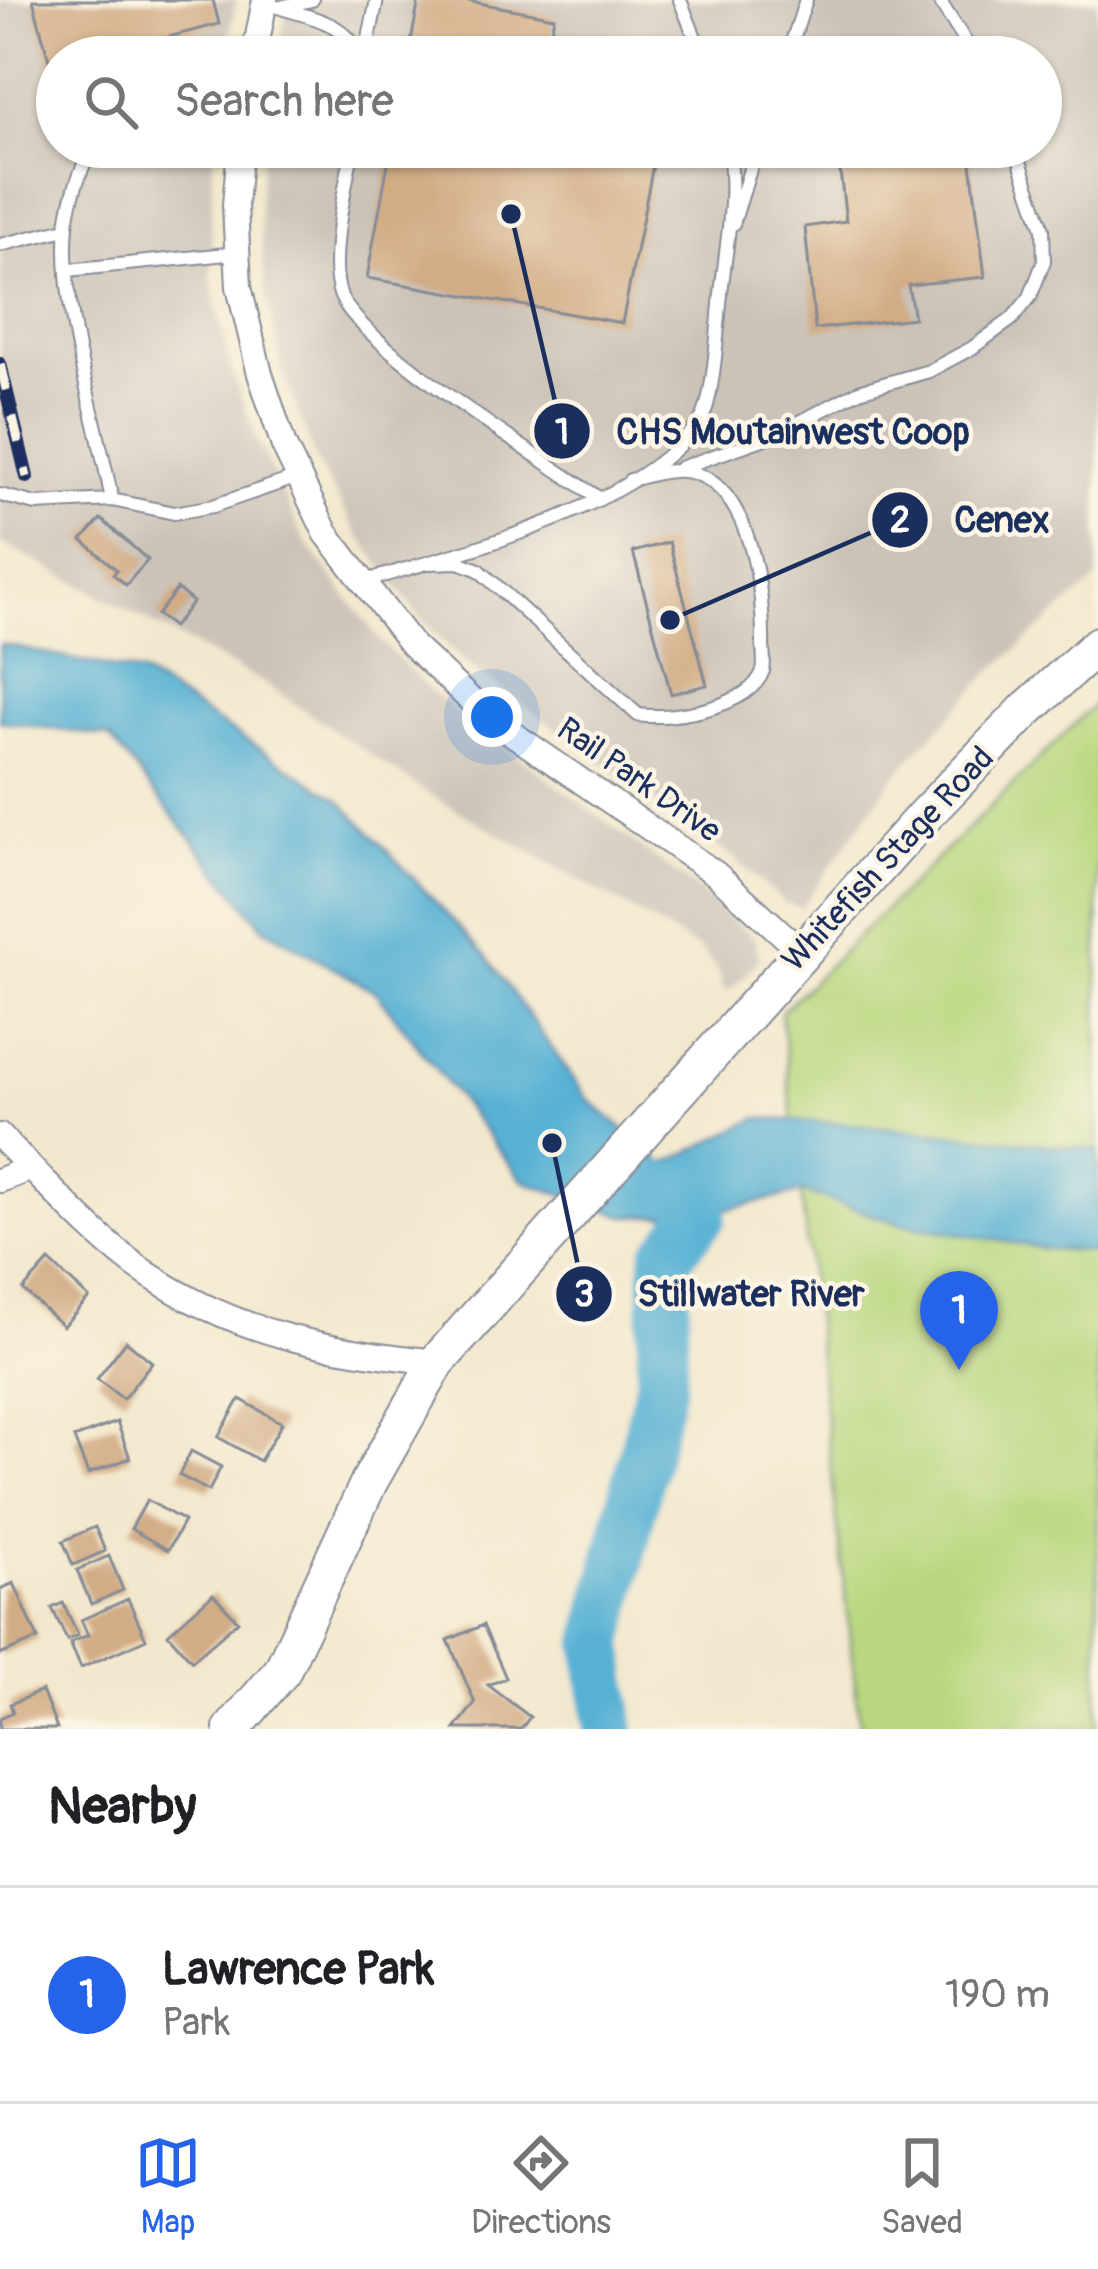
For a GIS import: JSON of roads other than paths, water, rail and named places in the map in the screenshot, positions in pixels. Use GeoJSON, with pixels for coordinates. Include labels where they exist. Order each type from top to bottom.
{"type":"FeatureCollection","features":[{"type":"Feature","properties":{"kind":"main road","name":"Whitefish Stage Road"},"geometry":{"type":"LineString","coordinates":[[436,1362],[983,754],[1098,645]]}},
{"type":"Feature","properties":{"kind":"main road"},"geometry":{"type":"LineString","coordinates":[[232,1729],[282,1671],[369,1482],[436,1362]]}},
{"type":"Feature","properties":{"kind":"street"},"geometry":{"type":"LineString","coordinates":[[260,36],[268,5]]}},
{"type":"Feature","properties":{"kind":"street","name":"Rail Park Drive"},"geometry":{"type":"LineString","coordinates":[[238,168],[239,287],[284,446],[326,533],[412,645],[491,719],[716,874],[802,952]]}},
{"type":"Feature","properties":{"kind":"street"},"geometry":{"type":"LineString","coordinates":[[0,1136],[145,1272],[215,1312],[336,1351],[436,1362]]}},
{"type":"Feature","properties":{"kind":"street"},"geometry":{"type":"LineString","coordinates":[[0,1180],[32,1168]]}},
{"type":"Feature","properties":{"kind":"lane"},"geometry":{"type":"LineString","coordinates":[[268,5],[312,0]]}},
{"type":"Feature","properties":{"kind":"lane"},"geometry":{"type":"LineString","coordinates":[[368,36],[377,0]]}},
{"type":"Feature","properties":{"kind":"lane"},"geometry":{"type":"LineString","coordinates":[[678,0],[694,36]]}},
{"type":"Feature","properties":{"kind":"lane"},"geometry":{"type":"LineString","coordinates":[[795,36],[806,0]]}},
{"type":"Feature","properties":{"kind":"lane"},"geometry":{"type":"LineString","coordinates":[[939,0],[961,36]]}},
{"type":"Feature","properties":{"kind":"lane"},"geometry":{"type":"LineString","coordinates":[[268,5],[337,27],[349,36]]}},
{"type":"Feature","properties":{"kind":"lane"},"geometry":{"type":"LineString","coordinates":[[82,168],[67,229],[68,270],[79,348],[112,500]]}},
{"type":"Feature","properties":{"kind":"lane"},"geometry":{"type":"LineString","coordinates":[[349,168],[337,248],[340,295],[365,328],[409,367],[600,499]]}},
{"type":"Feature","properties":{"kind":"lane"},"geometry":{"type":"LineString","coordinates":[[723,278],[731,168]]}},
{"type":"Feature","properties":{"kind":"lane"},"geometry":{"type":"LineString","coordinates":[[364,582],[473,550],[600,499],[666,458],[704,417],[723,278],[735,214],[750,168]]}},
{"type":"Feature","properties":{"kind":"lane"},"geometry":{"type":"LineString","coordinates":[[630,480],[777,434],[859,391],[929,371],[972,349],[1012,319],[1030,297],[1044,261],[1043,229],[1022,168]]}},
{"type":"Feature","properties":{"kind":"lane"},"geometry":{"type":"LineString","coordinates":[[0,245],[67,229]]}},
{"type":"Feature","properties":{"kind":"lane"},"geometry":{"type":"LineString","coordinates":[[68,270],[237,253]]}},
{"type":"Feature","properties":{"kind":"lane"},"geometry":{"type":"LineString","coordinates":[[427,563],[459,562],[479,570],[638,715],[686,715],[714,706],[746,691],[763,670],[764,605],[739,517],[724,493],[697,473],[673,470]]}},
{"type":"Feature","properties":{"kind":"lane"},"geometry":{"type":"LineString","coordinates":[[0,495],[36,504],[112,500],[174,513],[213,506],[299,477]]}},
{"type":"Feature","properties":{"kind":"water"},"geometry":{"type":"Polygon","coordinates":[[[0,644],[142,674],[340,800],[486,956],[588,1099],[664,1164],[759,1118],[1098,1150],[1098,1252],[1042,1248],[898,1223],[804,1192],[701,1215],[624,1216],[523,1181],[376,992],[264,928],[109,737],[0,721],[0,644]]]}},
{"type":"Feature","properties":{"kind":"waterway"},"geometry":{"type":"LineString","coordinates":[[610,1729],[599,1644],[661,1382],[666,1257],[701,1215],[697,1190],[652,1187]]}},
{"type":"Feature","properties":{"kind":"railway"},"geometry":{"type":"LineString","coordinates":[[0,364],[27,477]]}},
{"type":"Feature","properties":{"kind":"place","name":"CHS Moutainwest Coop"},"geometry":{"type":"Point","coordinates":[511,214]}},
{"type":"Feature","properties":{"kind":"place","name":"Cenex"},"geometry":{"type":"Point","coordinates":[670,620]}},
{"type":"Feature","properties":{"kind":"place","name":"Stillwater River"},"geometry":{"type":"Point","coordinates":[552,1143]}},
{"type":"Feature","properties":{"kind":"place","name":"Lawrence Park"},"geometry":{"type":"Point","coordinates":[959,1370]}}]}
